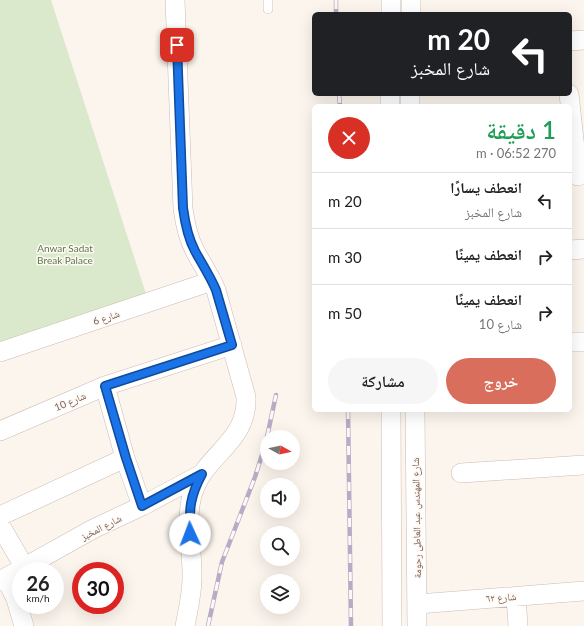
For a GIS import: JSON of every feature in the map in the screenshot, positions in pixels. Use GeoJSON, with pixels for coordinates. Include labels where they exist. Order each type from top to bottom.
{"type":"FeatureCollection","features":[{"type":"Feature","properties":{"kind":"street"},"geometry":{"type":"LineString","coordinates":[[175,0],[183,208],[189,237],[194,250],[212,281],[232,345],[246,398],[245,415],[238,431],[202,474],[195,486],[190,508],[191,592],[185,626]]}},
{"type":"Feature","properties":{"kind":"street"},"geometry":{"type":"LineString","coordinates":[[391,0],[391,12]]}},
{"type":"Feature","properties":{"kind":"street"},"geometry":{"type":"LineString","coordinates":[[411,0],[411,12]]}},
{"type":"Feature","properties":{"kind":"street"},"geometry":{"type":"LineString","coordinates":[[572,41],[584,40]]}},
{"type":"Feature","properties":{"kind":"street"},"geometry":{"type":"LineString","coordinates":[[572,125],[577,177]]}},
{"type":"Feature","properties":{"kind":"street"},"geometry":{"type":"LineString","coordinates":[[572,250],[584,249]]}},
{"type":"Feature","properties":{"kind":"street","name":"شارع 6"},"geometry":{"type":"LineString","coordinates":[[0,352],[212,281]]}},
{"type":"Feature","properties":{"kind":"street"},"geometry":{"type":"LineString","coordinates":[[572,342],[584,342]]}},
{"type":"Feature","properties":{"kind":"street","name":"شارع 10"},"geometry":{"type":"LineString","coordinates":[[0,431],[105,386],[232,345]]}},
{"type":"Feature","properties":{"kind":"street"},"geometry":{"type":"LineString","coordinates":[[105,386],[142,506]]}},
{"type":"Feature","properties":{"kind":"street"},"geometry":{"type":"LineString","coordinates":[[391,412],[392,626]]}},
{"type":"Feature","properties":{"kind":"street","name":"شارع المهندس عبد العاطى رحومة"},"geometry":{"type":"LineString","coordinates":[[414,412],[418,604],[417,626]]}},
{"type":"Feature","properties":{"kind":"street"},"geometry":{"type":"LineString","coordinates":[[0,516],[126,458]]}},
{"type":"Feature","properties":{"kind":"street"},"geometry":{"type":"LineString","coordinates":[[461,473],[584,465]]}},
{"type":"Feature","properties":{"kind":"street","name":"شارع المخبز"},"geometry":{"type":"LineString","coordinates":[[36,562],[93,530],[202,474]]}},
{"type":"Feature","properties":{"kind":"street"},"geometry":{"type":"LineString","coordinates":[[0,525],[22,562]]}},
{"type":"Feature","properties":{"kind":"street","name":"شارع المخبز"},"geometry":{"type":"LineString","coordinates":[[3,580],[12,575]]}},
{"type":"Feature","properties":{"kind":"street"},"geometry":{"type":"LineString","coordinates":[[3,580],[16,599],[24,626]]}},
{"type":"Feature","properties":{"kind":"street","name":"شارع ٦٢"},"geometry":{"type":"LineString","coordinates":[[418,604],[584,591]]}},
{"type":"Feature","properties":{"kind":"street"},"geometry":{"type":"LineString","coordinates":[[516,596],[518,626]]}},
{"type":"Feature","properties":{"kind":"green space","name":"Anwar Sadat Break Palace"},"geometry":{"type":"Polygon","coordinates":[[[0,0],[51,0],[147,297],[0,345],[0,0]]]}},
{"type":"Feature","properties":{"kind":"railway"},"geometry":{"type":"LineString","coordinates":[[336,0],[336,12]]}},
{"type":"Feature","properties":{"kind":"railway"},"geometry":{"type":"LineString","coordinates":[[339,96],[340,104]]}},
{"type":"Feature","properties":{"kind":"railway"},"geometry":{"type":"LineString","coordinates":[[268,430],[276,395]]}},
{"type":"Feature","properties":{"kind":"railway"},"geometry":{"type":"LineString","coordinates":[[348,412],[351,626]]}},
{"type":"Feature","properties":{"kind":"railway"},"geometry":{"type":"LineString","coordinates":[[208,626],[222,562],[260,461]]}},
{"type":"Feature","properties":{"kind":"route"},"geometry":{"type":"LineString","coordinates":[[177,45],[183,208],[185,223],[194,250],[216,290],[232,345],[105,386],[142,506],[202,474],[195,486],[192,497],[190,508],[190,534]]}}]}
